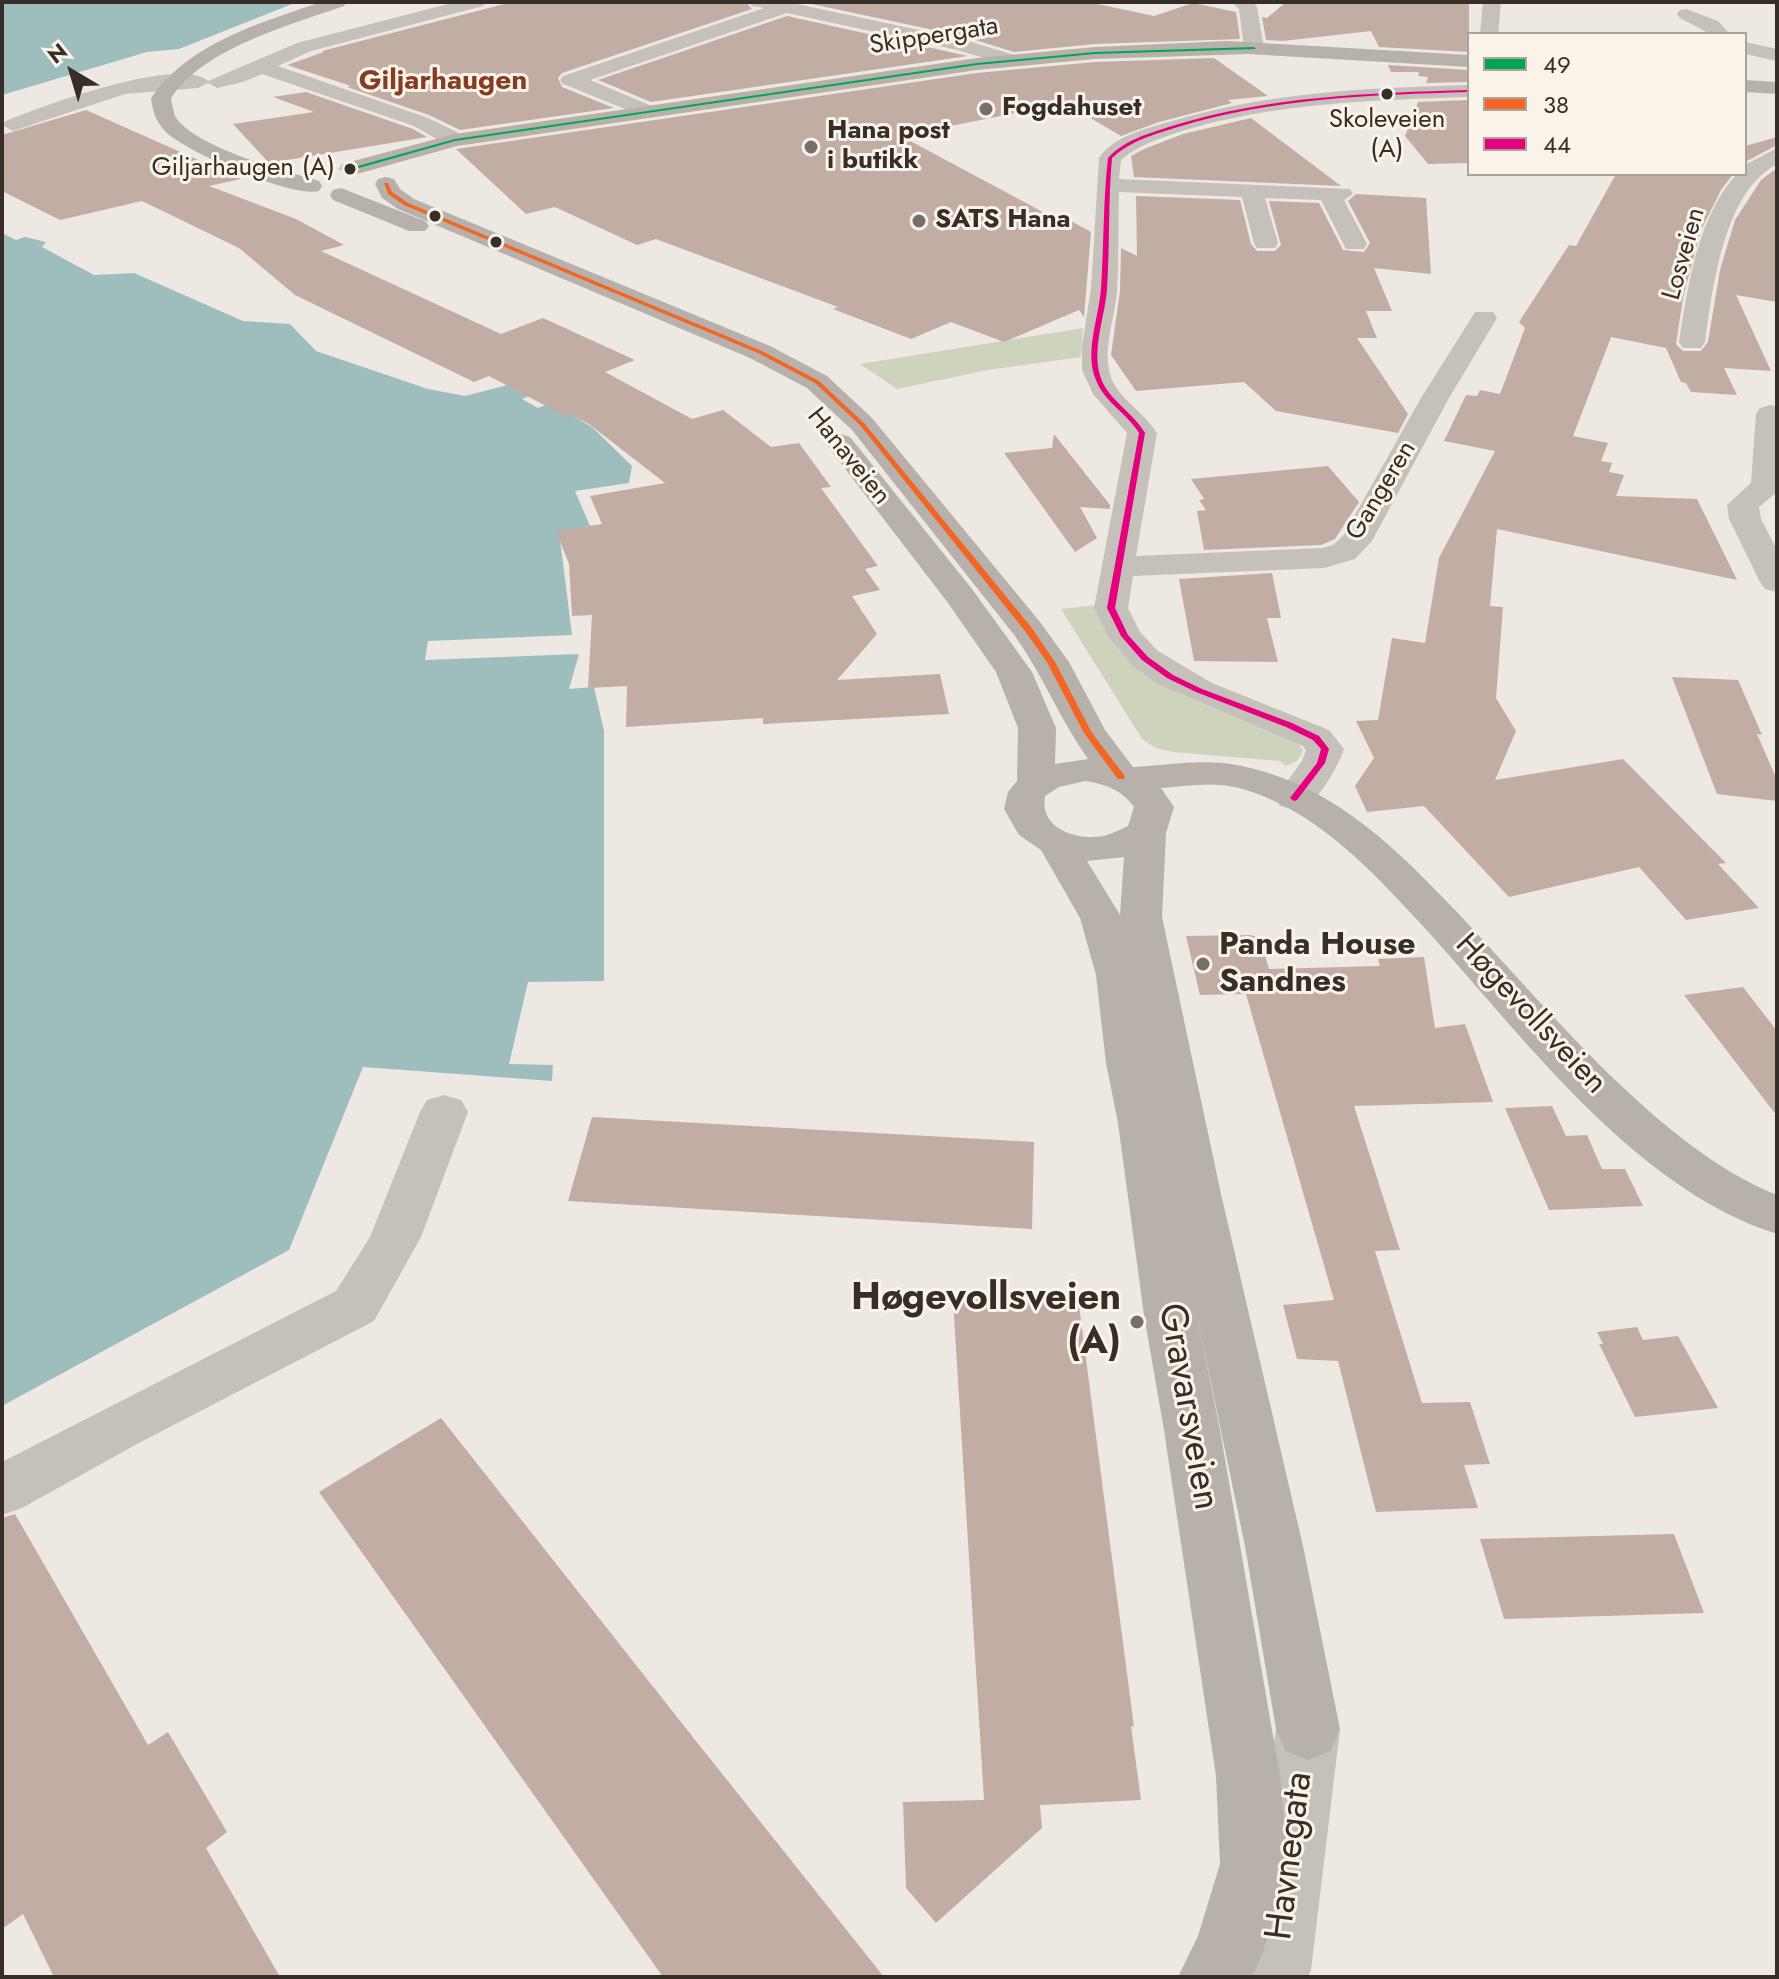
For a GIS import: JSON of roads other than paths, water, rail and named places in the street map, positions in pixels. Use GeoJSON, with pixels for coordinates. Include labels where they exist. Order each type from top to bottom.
{"type":"FeatureCollection","features":[{"type":"Feature","properties":{"kind":"main road"},"geometry":{"type":"LineString","coordinates":[[341,178],[275,166],[228,149],[200,134],[191,124],[190,110],[207,82],[240,49],[349,3]]}},
{"type":"Feature","properties":{"kind":"main road"},"geometry":{"type":"LineString","coordinates":[[349,3],[205,55],[169,83],[161,94],[160,109],[170,125],[181,134],[262,171],[311,186],[314,178],[341,178],[380,171],[387,180]]}},
{"type":"Feature","properties":{"kind":"main road","name":"Skippergata"},"geometry":{"type":"LineString","coordinates":[[341,178],[455,140],[1004,57],[1254,48],[1467,61]]}},
{"type":"Feature","properties":{"kind":"main road"},"geometry":{"type":"LineString","coordinates":[[1747,86],[1777,88]]}},
{"type":"Feature","properties":{"kind":"main road","name":"Skippergata"},"geometry":{"type":"LineString","coordinates":[[387,180],[421,161],[473,144],[568,124]]}},
{"type":"Feature","properties":{"kind":"main road","name":"Hanaveien"},"geometry":{"type":"LineString","coordinates":[[341,178],[735,361],[773,380],[801,401],[832,432],[960,596],[1014,672],[1037,728],[1036,782]]}},
{"type":"Feature","properties":{"kind":"main road","name":"Hanaveien"},"geometry":{"type":"LineString","coordinates":[[387,180],[390,193],[406,204],[760,352],[800,372],[832,394],[885,452],[1028,629],[1051,662],[1088,733],[1124,778]]}},
{"type":"Feature","properties":{"kind":"main road"},"geometry":{"type":"LineString","coordinates":[[1147,831],[1154,807],[1149,796],[1124,778],[1085,770],[1058,773],[1036,782],[1022,803],[1023,816],[1038,835],[1057,844],[1095,850],[1115,848],[1147,831],[1176,812],[1201,804],[1294,798]]}},
{"type":"Feature","properties":{"kind":"main road","name":"Høgevollsveien"},"geometry":{"type":"LineString","coordinates":[[1124,778],[1210,775],[1251,779],[1314,805],[1361,838],[1456,936],[1539,1029],[1659,1149],[1710,1184],[1777,1215]]}},
{"type":"Feature","properties":{"kind":"main road","name":"Gravarsveien"},"geometry":{"type":"LineString","coordinates":[[1147,831],[1141,917],[1196,1194],[1274,1546],[1308,1729]]}},
{"type":"Feature","properties":{"kind":"main road","name":"Gravarsveien"},"geometry":{"type":"LineString","coordinates":[[1057,844],[1101,918],[1118,975],[1129,1063],[1142,1123],[1170,1315],[1195,1445],[1248,1776],[1254,1864],[1228,1952],[1213,1977]]}},
{"type":"Feature","properties":{"kind":"street"},"geometry":{"type":"LineString","coordinates":[[13,125],[85,94],[236,78],[304,47],[477,2]]}},
{"type":"Feature","properties":{"kind":"street"},"geometry":{"type":"LineString","coordinates":[[758,2],[1004,57]]}},
{"type":"Feature","properties":{"kind":"street"},"geometry":{"type":"LineString","coordinates":[[1241,2],[1248,7],[1252,25],[1250,41],[1254,48]]}},
{"type":"Feature","properties":{"kind":"street"},"geometry":{"type":"LineString","coordinates":[[1489,32],[1492,2]]}},
{"type":"Feature","properties":{"kind":"street"},"geometry":{"type":"LineString","coordinates":[[398,5],[423,15]]}},
{"type":"Feature","properties":{"kind":"street"},"geometry":{"type":"LineString","coordinates":[[377,7],[423,15]]}},
{"type":"Feature","properties":{"kind":"street"},"geometry":{"type":"LineString","coordinates":[[650,112],[617,96],[570,80],[786,7]]}},
{"type":"Feature","properties":{"kind":"street"},"geometry":{"type":"LineString","coordinates":[[1686,14],[1719,32]]}},
{"type":"Feature","properties":{"kind":"street"},"geometry":{"type":"LineString","coordinates":[[1747,48],[1777,55]]}},
{"type":"Feature","properties":{"kind":"street"},"geometry":{"type":"LineString","coordinates":[[259,66],[421,122],[455,140]]}},
{"type":"Feature","properties":{"kind":"street"},"geometry":{"type":"LineString","coordinates":[[1294,798],[1321,763],[1325,749],[1316,738],[1193,689],[1147,659],[1115,620],[1111,608],[1142,433],[1137,423],[1097,378],[1096,341],[1104,290],[1110,158],[1144,137],[1215,114],[1269,102],[1467,91]]}},
{"type":"Feature","properties":{"kind":"street","name":"Losveien"},"geometry":{"type":"LineString","coordinates":[[1692,342],[1704,274],[1730,198],[1759,165],[1777,155]]}},
{"type":"Feature","properties":{"kind":"street"},"geometry":{"type":"LineString","coordinates":[[1107,185],[1336,194],[1355,244]]}},
{"type":"Feature","properties":{"kind":"street"},"geometry":{"type":"LineString","coordinates":[[1252,191],[1266,243]]}},
{"type":"Feature","properties":{"kind":"street","name":"Gangeren"},"geometry":{"type":"LineString","coordinates":[[1120,567],[1324,558],[1344,552],[1356,541],[1435,398],[1484,318]]}},
{"type":"Feature","properties":{"kind":"street"},"geometry":{"type":"LineString","coordinates":[[1743,505],[1766,486],[1770,414]]}},
{"type":"Feature","properties":{"kind":"street"},"geometry":{"type":"LineString","coordinates":[[1743,505],[1777,510]]}},
{"type":"Feature","properties":{"kind":"street"},"geometry":{"type":"LineString","coordinates":[[1743,505],[1745,519],[1777,582]]}},
{"type":"Feature","properties":{"kind":"street"},"geometry":{"type":"LineString","coordinates":[[2,1490],[117,1427],[355,1306],[377,1275],[422,1173],[444,1112]]}},
{"type":"Feature","properties":{"kind":"street","name":"Havnegata"},"geometry":{"type":"LineString","coordinates":[[1266,1977],[1276,1970],[1308,1729]]}},
{"type":"Feature","properties":{"kind":"water"},"geometry":{"type":"Polygon","coordinates":[[[2,2],[297,2],[179,49],[147,52],[2,95],[2,2]]]}},
{"type":"Feature","properties":{"kind":"water"},"geometry":{"type":"Polygon","coordinates":[[[2,233],[16,240],[25,237],[46,242],[42,247],[94,275],[134,273],[243,321],[290,324],[316,351],[428,389],[465,396],[527,380],[546,389],[522,399],[538,408],[551,403],[592,427],[632,466],[629,483],[575,491],[590,526],[559,531],[572,635],[428,641],[425,660],[579,654],[569,689],[594,687],[604,731],[604,981],[528,982],[509,1064],[553,1065],[552,1081],[363,1067],[289,1250],[2,1406],[2,233]]]}},
{"type":"Feature","properties":{"kind":"place","name":"Skoleveien (A)"},"geometry":{"type":"Point","coordinates":[1387,94]}},
{"type":"Feature","properties":{"kind":"place","name":"Fogdahuset"},"geometry":{"type":"Point","coordinates":[986,109]}},
{"type":"Feature","properties":{"kind":"place","name":"Hana post i butikk"},"geometry":{"type":"Point","coordinates":[811,147]}},
{"type":"Feature","properties":{"kind":"place","name":"Giljarhaugen (A)"},"geometry":{"type":"Point","coordinates":[350,169]}},
{"type":"Feature","properties":{"kind":"place","name":"SATS Hana"},"geometry":{"type":"Point","coordinates":[919,221]}},
{"type":"Feature","properties":{"kind":"place","name":"Panda House Sandnes"},"geometry":{"type":"Point","coordinates":[1203,964]}},
{"type":"Feature","properties":{"kind":"place","name":"Høgevollsveien (A)"},"geometry":{"type":"Point","coordinates":[1137,1322]}},
{"type":"Feature","properties":{"kind":"district","name":"Giljarhaugen"},"geometry":{"type":"Point","coordinates":[443,82]}}]}
